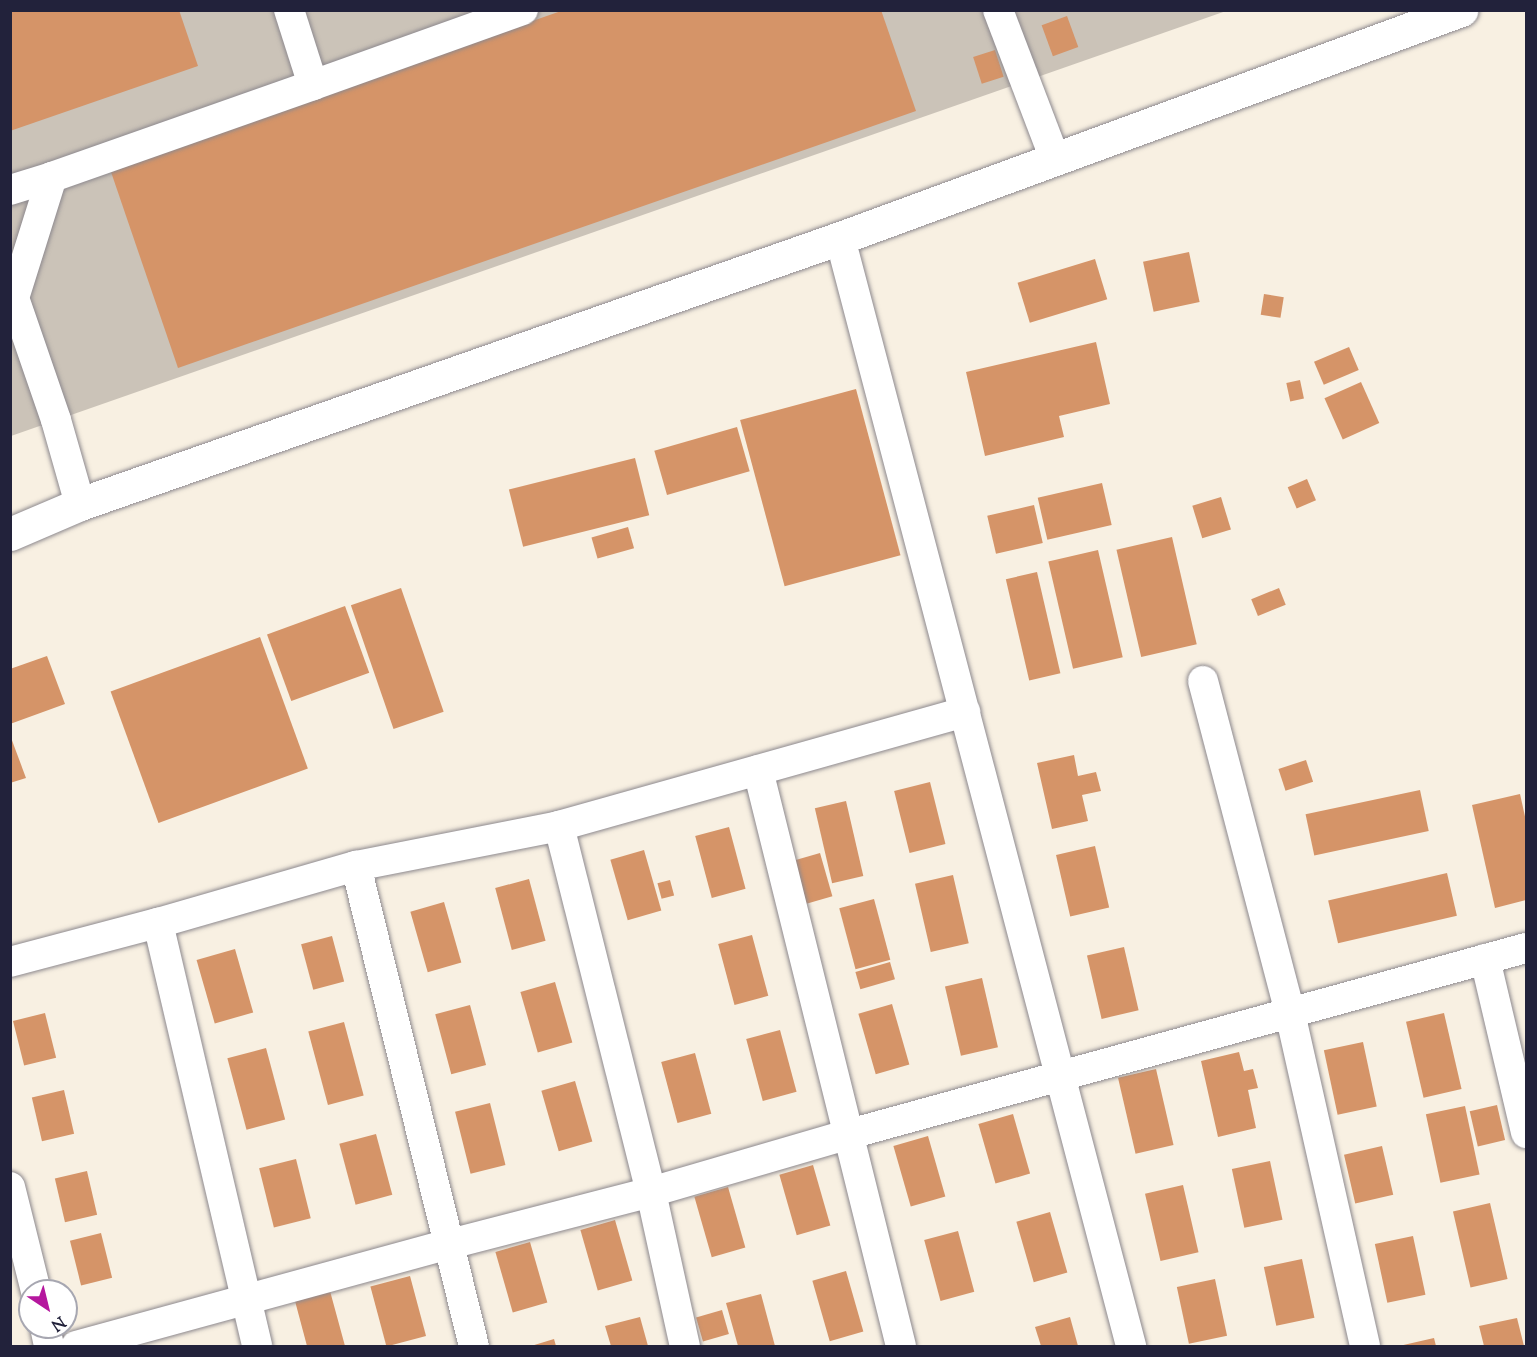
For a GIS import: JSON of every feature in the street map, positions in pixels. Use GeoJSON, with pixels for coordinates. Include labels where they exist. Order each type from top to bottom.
{"type":"FeatureCollection","features":[{"type":"Feature","properties":{"kind":"highway"},"geometry":{"type":"LineString","coordinates":[[10,534],[80,504],[840,238],[1461,10]]}},
{"type":"Feature","properties":{"kind":"street"},"geometry":{"type":"LineString","coordinates":[[289,10],[313,85]]}},
{"type":"Feature","properties":{"kind":"street"},"geometry":{"type":"LineString","coordinates":[[10,190],[523,10]]}},
{"type":"Feature","properties":{"kind":"street"},"geometry":{"type":"LineString","coordinates":[[998,10],[1056,159]]}},
{"type":"Feature","properties":{"kind":"street"},"geometry":{"type":"LineString","coordinates":[[52,177],[12,296],[56,420],[80,504]]}},
{"type":"Feature","properties":{"kind":"street"},"geometry":{"type":"LineString","coordinates":[[840,238],[1062,1076],[1131,1347]]}},
{"type":"Feature","properties":{"kind":"street"},"geometry":{"type":"LineString","coordinates":[[1203,681],[1290,1013],[1365,1347]]}},
{"type":"Feature","properties":{"kind":"street"},"geometry":{"type":"LineString","coordinates":[[10,962],[159,923],[356,866],[559,826],[965,712]]}},
{"type":"Feature","properties":{"kind":"street"},"geometry":{"type":"LineString","coordinates":[[758,770],[846,1136],[901,1347]]}},
{"type":"Feature","properties":{"kind":"street"},"geometry":{"type":"LineString","coordinates":[[559,826],[651,1192],[685,1347]]}},
{"type":"Feature","properties":{"kind":"street"},"geometry":{"type":"LineString","coordinates":[[356,866],[474,1347]]}},
{"type":"Feature","properties":{"kind":"street"},"geometry":{"type":"LineString","coordinates":[[159,923],[257,1347]]}},
{"type":"Feature","properties":{"kind":"street"},"geometry":{"type":"LineString","coordinates":[[76,1347],[450,1244],[651,1192],[1527,948]]}},
{"type":"Feature","properties":{"kind":"street"},"geometry":{"type":"LineString","coordinates":[[1485,959],[1527,1133]]}},
{"type":"Feature","properties":{"kind":"street"},"geometry":{"type":"LineString","coordinates":[[10,1187],[33,1279]]}},
{"type":"Feature","properties":{"kind":"shaded area"},"geometry":{"type":"Polygon","coordinates":[[[11,10],[1226,11],[11,436],[11,10]]]}},
{"type":"Feature","properties":{"kind":"building"},"geometry":{"type":"Polygon","coordinates":[[[10,10],[179,10],[198,66],[10,131],[10,10]]]}},
{"type":"Feature","properties":{"kind":"building"},"geometry":{"type":"Polygon","coordinates":[[[564,10],[881,10],[916,111],[178,368],[110,169],[564,10]]]}},
{"type":"Feature","properties":{"kind":"building"},"geometry":{"type":"Polygon","coordinates":[[[1067,16],[1078,47],[1053,56],[1042,25],[1067,16]]]}},
{"type":"Feature","properties":{"kind":"building"},"geometry":{"type":"Polygon","coordinates":[[[995,50],[1004,77],[982,84],[973,57],[995,50]]]}},
{"type":"Feature","properties":{"kind":"building"},"geometry":{"type":"Polygon","coordinates":[[[1189,252],[1200,302],[1154,312],[1143,262],[1189,252]]]}},
{"type":"Feature","properties":{"kind":"building"},"geometry":{"type":"Polygon","coordinates":[[[1095,259],[1107,299],[1030,323],[1018,283],[1095,259]]]}},
{"type":"Feature","properties":{"kind":"building"},"geometry":{"type":"Polygon","coordinates":[[[1264,294],[1284,297],[1280,318],[1261,315],[1264,294]]]}},
{"type":"Feature","properties":{"kind":"building"},"geometry":{"type":"Polygon","coordinates":[[[1096,342],[1110,404],[1059,416],[1064,437],[985,456],[966,372],[1096,342]]]}},
{"type":"Feature","properties":{"kind":"building"},"geometry":{"type":"Polygon","coordinates":[[[1349,347],[1359,370],[1324,385],[1314,362],[1349,347]]]}},
{"type":"Feature","properties":{"kind":"building"},"geometry":{"type":"Polygon","coordinates":[[[1300,380],[1304,399],[1290,401],[1286,383],[1300,380]]]}},
{"type":"Feature","properties":{"kind":"building"},"geometry":{"type":"Polygon","coordinates":[[[1361,382],[1379,423],[1343,439],[1324,398],[1361,382]]]}},
{"type":"Feature","properties":{"kind":"building"},"geometry":{"type":"Polygon","coordinates":[[[856,389],[901,555],[785,586],[740,420],[856,389]]]}},
{"type":"Feature","properties":{"kind":"building"},"geometry":{"type":"Polygon","coordinates":[[[737,427],[750,471],[667,495],[654,451],[737,427]]]}},
{"type":"Feature","properties":{"kind":"building"},"geometry":{"type":"Polygon","coordinates":[[[635,458],[649,515],[523,547],[509,489],[635,458]]]}},
{"type":"Feature","properties":{"kind":"building"},"geometry":{"type":"Polygon","coordinates":[[[1307,479],[1316,500],[1297,508],[1288,487],[1307,479]]]}},
{"type":"Feature","properties":{"kind":"building"},"geometry":{"type":"Polygon","coordinates":[[[1102,483],[1112,525],[1047,540],[1038,498],[1102,483]]]}},
{"type":"Feature","properties":{"kind":"building"},"geometry":{"type":"Polygon","coordinates":[[[1221,497],[1231,530],[1202,538],[1192,506],[1221,497]]]}},
{"type":"Feature","properties":{"kind":"building"},"geometry":{"type":"Polygon","coordinates":[[[1034,505],[1043,543],[996,554],[987,516],[1034,505]]]}},
{"type":"Feature","properties":{"kind":"building"},"geometry":{"type":"Polygon","coordinates":[[[628,527],[634,548],[598,559],[591,537],[628,527]]]}},
{"type":"Feature","properties":{"kind":"building"},"geometry":{"type":"Polygon","coordinates":[[[1172,537],[1197,644],[1141,657],[1116,550],[1172,537]]]}},
{"type":"Feature","properties":{"kind":"building"},"geometry":{"type":"Polygon","coordinates":[[[1098,550],[1123,657],[1073,669],[1048,561],[1098,550]]]}},
{"type":"Feature","properties":{"kind":"building"},"geometry":{"type":"Polygon","coordinates":[[[1037,572],[1060,673],[1029,681],[1006,579],[1037,572]]]}},
{"type":"Feature","properties":{"kind":"building"},"geometry":{"type":"Polygon","coordinates":[[[401,588],[444,712],[394,729],[351,605],[401,588]]]}},
{"type":"Feature","properties":{"kind":"building"},"geometry":{"type":"Polygon","coordinates":[[[1279,588],[1286,605],[1258,616],[1251,599],[1279,588]]]}},
{"type":"Feature","properties":{"kind":"building"},"geometry":{"type":"Polygon","coordinates":[[[345,606],[369,673],[291,701],[267,634],[345,606]]]}},
{"type":"Feature","properties":{"kind":"building"},"geometry":{"type":"Polygon","coordinates":[[[260,637],[308,769],[158,823],[111,691],[260,637]]]}},
{"type":"Feature","properties":{"kind":"building"},"geometry":{"type":"Polygon","coordinates":[[[47,656],[65,704],[10,724],[10,669],[47,656]]]}},
{"type":"Feature","properties":{"kind":"building"},"geometry":{"type":"Polygon","coordinates":[[[10,735],[26,778],[10,783],[10,735]]]}},
{"type":"Feature","properties":{"kind":"building"},"geometry":{"type":"Polygon","coordinates":[[[1074,755],[1078,776],[1096,772],[1101,791],[1082,795],[1088,821],[1052,829],[1037,763],[1074,755]]]}},
{"type":"Feature","properties":{"kind":"building"},"geometry":{"type":"Polygon","coordinates":[[[1306,760],[1313,782],[1286,791],[1278,769],[1306,760]]]}},
{"type":"Feature","properties":{"kind":"building"},"geometry":{"type":"Polygon","coordinates":[[[930,782],[945,844],[910,853],[894,791],[930,782]]]}},
{"type":"Feature","properties":{"kind":"building"},"geometry":{"type":"Polygon","coordinates":[[[1420,790],[1429,831],[1314,855],[1306,814],[1420,790]]]}},
{"type":"Feature","properties":{"kind":"building"},"geometry":{"type":"Polygon","coordinates":[[[1520,794],[1526,821],[1526,900],[1495,908],[1472,805],[1520,794]]]}},
{"type":"Feature","properties":{"kind":"building"},"geometry":{"type":"Polygon","coordinates":[[[846,801],[863,876],[832,883],[815,808],[846,801]]]}},
{"type":"Feature","properties":{"kind":"building"},"geometry":{"type":"Polygon","coordinates":[[[729,827],[746,889],[712,898],[695,836],[729,827]]]}},
{"type":"Feature","properties":{"kind":"building"},"geometry":{"type":"Polygon","coordinates":[[[1095,846],[1109,907],[1070,916],[1056,855],[1095,846]]]}},
{"type":"Feature","properties":{"kind":"building"},"geometry":{"type":"Polygon","coordinates":[[[644,850],[661,911],[628,920],[610,860],[644,850]]]}},
{"type":"Feature","properties":{"kind":"building"},"geometry":{"type":"Polygon","coordinates":[[[820,853],[832,896],[806,904],[794,860],[820,853]]]}},
{"type":"Feature","properties":{"kind":"building"},"geometry":{"type":"Polygon","coordinates":[[[1447,873],[1457,916],[1338,943],[1328,900],[1447,873]]]}},
{"type":"Feature","properties":{"kind":"building"},"geometry":{"type":"Polygon","coordinates":[[[953,875],[969,943],[931,952],[915,884],[953,875]]]}},
{"type":"Feature","properties":{"kind":"building"},"geometry":{"type":"Polygon","coordinates":[[[529,879],[546,941],[512,950],[495,888],[529,879]]]}},
{"type":"Feature","properties":{"kind":"building"},"geometry":{"type":"Polygon","coordinates":[[[670,880],[674,895],[662,899],[657,883],[670,880]]]}},
{"type":"Feature","properties":{"kind":"building"},"geometry":{"type":"Polygon","coordinates":[[[874,899],[890,960],[856,969],[839,908],[874,899]]]}},
{"type":"Feature","properties":{"kind":"building"},"geometry":{"type":"Polygon","coordinates":[[[444,902],[461,963],[428,972],[410,912],[444,902]]]}},
{"type":"Feature","properties":{"kind":"building"},"geometry":{"type":"Polygon","coordinates":[[[752,935],[768,996],[734,1005],[718,944],[752,935]]]}},
{"type":"Feature","properties":{"kind":"building"},"geometry":{"type":"Polygon","coordinates":[[[332,936],[344,981],[313,990],[301,944],[332,936]]]}},
{"type":"Feature","properties":{"kind":"building"},"geometry":{"type":"Polygon","coordinates":[[[1124,947],[1139,1010],[1102,1019],[1087,956],[1124,947]]]}},
{"type":"Feature","properties":{"kind":"building"},"geometry":{"type":"Polygon","coordinates":[[[235,949],[253,1012],[215,1023],[197,960],[235,949]]]}},
{"type":"Feature","properties":{"kind":"building"},"geometry":{"type":"Polygon","coordinates":[[[890,962],[895,979],[860,989],[855,972],[890,962]]]}},
{"type":"Feature","properties":{"kind":"building"},"geometry":{"type":"Polygon","coordinates":[[[982,978],[998,1047],[961,1056],[945,987],[982,978]]]}},
{"type":"Feature","properties":{"kind":"building"},"geometry":{"type":"Polygon","coordinates":[[[555,982],[572,1043],[538,1052],[520,992],[555,982]]]}},
{"type":"Feature","properties":{"kind":"building"},"geometry":{"type":"Polygon","coordinates":[[[892,1004],[909,1065],[876,1074],[858,1014],[892,1004]]]}},
{"type":"Feature","properties":{"kind":"building"},"geometry":{"type":"Polygon","coordinates":[[[470,1005],[486,1065],[451,1074],[435,1014],[470,1005]]]}},
{"type":"Feature","properties":{"kind":"building"},"geometry":{"type":"Polygon","coordinates":[[[45,1013],[56,1058],[24,1066],[13,1021],[45,1013]]]}},
{"type":"Feature","properties":{"kind":"building"},"geometry":{"type":"Polygon","coordinates":[[[1444,1013],[1462,1089],[1424,1098],[1406,1022],[1444,1013]]]}},
{"type":"Feature","properties":{"kind":"building"},"geometry":{"type":"Polygon","coordinates":[[[344,1022],[364,1095],[328,1105],[308,1032],[344,1022]]]}},
{"type":"Feature","properties":{"kind":"building"},"geometry":{"type":"Polygon","coordinates":[[[780,1030],[797,1092],[763,1101],[746,1039],[780,1030]]]}},
{"type":"Feature","properties":{"kind":"building"},"geometry":{"type":"Polygon","coordinates":[[[1363,1042],[1377,1107],[1338,1115],[1324,1050],[1363,1042]]]}},
{"type":"Feature","properties":{"kind":"building"},"geometry":{"type":"Polygon","coordinates":[[[266,1048],[285,1119],[247,1130],[227,1058],[266,1048]]]}},
{"type":"Feature","properties":{"kind":"building"},"geometry":{"type":"Polygon","coordinates":[[[1239,1052],[1244,1071],[1253,1069],[1258,1088],[1248,1090],[1256,1128],[1218,1137],[1201,1061],[1239,1052]]]}},
{"type":"Feature","properties":{"kind":"building"},"geometry":{"type":"Polygon","coordinates":[[[695,1053],[711,1114],[677,1123],[661,1062],[695,1053]]]}},
{"type":"Feature","properties":{"kind":"building"},"geometry":{"type":"Polygon","coordinates":[[[1156,1069],[1174,1145],[1136,1154],[1118,1078],[1156,1069]]]}},
{"type":"Feature","properties":{"kind":"building"},"geometry":{"type":"Polygon","coordinates":[[[575,1081],[592,1142],[559,1151],[541,1091],[575,1081]]]}},
{"type":"Feature","properties":{"kind":"building"},"geometry":{"type":"Polygon","coordinates":[[[64,1090],[74,1134],[42,1141],[32,1097],[64,1090]]]}},
{"type":"Feature","properties":{"kind":"building"},"geometry":{"type":"Polygon","coordinates":[[[490,1103],[505,1165],[471,1174],[455,1112],[490,1103]]]}},
{"type":"Feature","properties":{"kind":"building"},"geometry":{"type":"Polygon","coordinates":[[[1497,1105],[1505,1140],[1478,1146],[1470,1111],[1497,1105]]]}},
{"type":"Feature","properties":{"kind":"building"},"geometry":{"type":"Polygon","coordinates":[[[1465,1106],[1480,1174],[1440,1183],[1426,1114],[1465,1106]]]}},
{"type":"Feature","properties":{"kind":"building"},"geometry":{"type":"Polygon","coordinates":[[[1013,1114],[1030,1174],[995,1184],[978,1124],[1013,1114]]]}},
{"type":"Feature","properties":{"kind":"building"},"geometry":{"type":"Polygon","coordinates":[[[376,1134],[392,1195],[356,1205],[339,1144],[376,1134]]]}},
{"type":"Feature","properties":{"kind":"building"},"geometry":{"type":"Polygon","coordinates":[[[928,1136],[945,1197],[911,1206],[893,1146],[928,1136]]]}},
{"type":"Feature","properties":{"kind":"building"},"geometry":{"type":"Polygon","coordinates":[[[1382,1146],[1393,1195],[1355,1203],[1344,1155],[1382,1146]]]}},
{"type":"Feature","properties":{"kind":"building"},"geometry":{"type":"Polygon","coordinates":[[[296,1159],[311,1218],[274,1227],[259,1168],[296,1159]]]}},
{"type":"Feature","properties":{"kind":"building"},"geometry":{"type":"Polygon","coordinates":[[[1270,1161],[1282,1220],[1244,1228],[1232,1169],[1270,1161]]]}},
{"type":"Feature","properties":{"kind":"building"},"geometry":{"type":"Polygon","coordinates":[[[813,1165],[830,1226],[797,1235],[779,1175],[813,1165]]]}},
{"type":"Feature","properties":{"kind":"building"},"geometry":{"type":"Polygon","coordinates":[[[87,1171],[97,1215],[65,1222],[55,1178],[87,1171]]]}},
{"type":"Feature","properties":{"kind":"building"},"geometry":{"type":"Polygon","coordinates":[[[1183,1185],[1199,1252],[1161,1261],[1145,1194],[1183,1185]]]}},
{"type":"Feature","properties":{"kind":"building"},"geometry":{"type":"Polygon","coordinates":[[[728,1187],[745,1248],[712,1257],[694,1197],[728,1187]]]}},
{"type":"Feature","properties":{"kind":"building"},"geometry":{"type":"Polygon","coordinates":[[[1490,1203],[1508,1279],[1471,1288],[1453,1212],[1490,1203]]]}},
{"type":"Feature","properties":{"kind":"building"},"geometry":{"type":"Polygon","coordinates":[[[1050,1212],[1067,1273],[1034,1282],[1016,1222],[1050,1212]]]}},
{"type":"Feature","properties":{"kind":"building"},"geometry":{"type":"Polygon","coordinates":[[[615,1220],[632,1281],[598,1290],[580,1230],[615,1220]]]}},
{"type":"Feature","properties":{"kind":"building"},"geometry":{"type":"Polygon","coordinates":[[[958,1231],[974,1292],[940,1301],[924,1240],[958,1231]]]}},
{"type":"Feature","properties":{"kind":"building"},"geometry":{"type":"Polygon","coordinates":[[[101,1233],[112,1278],[81,1285],[70,1241],[101,1233]]]}},
{"type":"Feature","properties":{"kind":"building"},"geometry":{"type":"Polygon","coordinates":[[[1413,1236],[1425,1295],[1387,1303],[1375,1244],[1413,1236]]]}},
{"type":"Feature","properties":{"kind":"building"},"geometry":{"type":"Polygon","coordinates":[[[530,1242],[547,1303],[513,1312],[495,1252],[530,1242]]]}},
{"type":"Feature","properties":{"kind":"building"},"geometry":{"type":"Polygon","coordinates":[[[1302,1259],[1314,1318],[1276,1326],[1264,1267],[1302,1259]]]}},
{"type":"Feature","properties":{"kind":"building"},"geometry":{"type":"Polygon","coordinates":[[[846,1271],[863,1332],[830,1341],[812,1281],[846,1271]]]}},
{"type":"Feature","properties":{"kind":"building"},"geometry":{"type":"Polygon","coordinates":[[[410,1276],[426,1336],[386,1346],[370,1287],[410,1276]]]}},
{"type":"Feature","properties":{"kind":"building"},"geometry":{"type":"Polygon","coordinates":[[[1215,1279],[1227,1336],[1189,1344],[1177,1287],[1215,1279]]]}},
{"type":"Feature","properties":{"kind":"building"},"geometry":{"type":"Polygon","coordinates":[[[330,1291],[345,1346],[307,1346],[295,1301],[330,1291]]]}},
{"type":"Feature","properties":{"kind":"building"},"geometry":{"type":"Polygon","coordinates":[[[761,1294],[775,1346],[738,1346],[726,1303],[761,1294]]]}},
{"type":"Feature","properties":{"kind":"building"},"geometry":{"type":"Polygon","coordinates":[[[722,1310],[729,1334],[703,1341],[696,1317],[722,1310]]]}},
{"type":"Feature","properties":{"kind":"building"},"geometry":{"type":"Polygon","coordinates":[[[640,1317],[648,1346],[611,1346],[605,1326],[640,1317]]]}},
{"type":"Feature","properties":{"kind":"building"},"geometry":{"type":"Polygon","coordinates":[[[1070,1317],[1078,1346],[1041,1346],[1035,1327],[1070,1317]]]}},
{"type":"Feature","properties":{"kind":"building"},"geometry":{"type":"Polygon","coordinates":[[[1517,1318],[1524,1346],[1484,1346],[1479,1326],[1517,1318]]]}},
{"type":"Feature","properties":{"kind":"building"},"geometry":{"type":"Polygon","coordinates":[[[1434,1338],[1436,1346],[1399,1346],[1434,1338]]]}},
{"type":"Feature","properties":{"kind":"building"},"geometry":{"type":"Polygon","coordinates":[[[554,1339],[556,1346],[531,1346],[554,1339]]]}}]}
